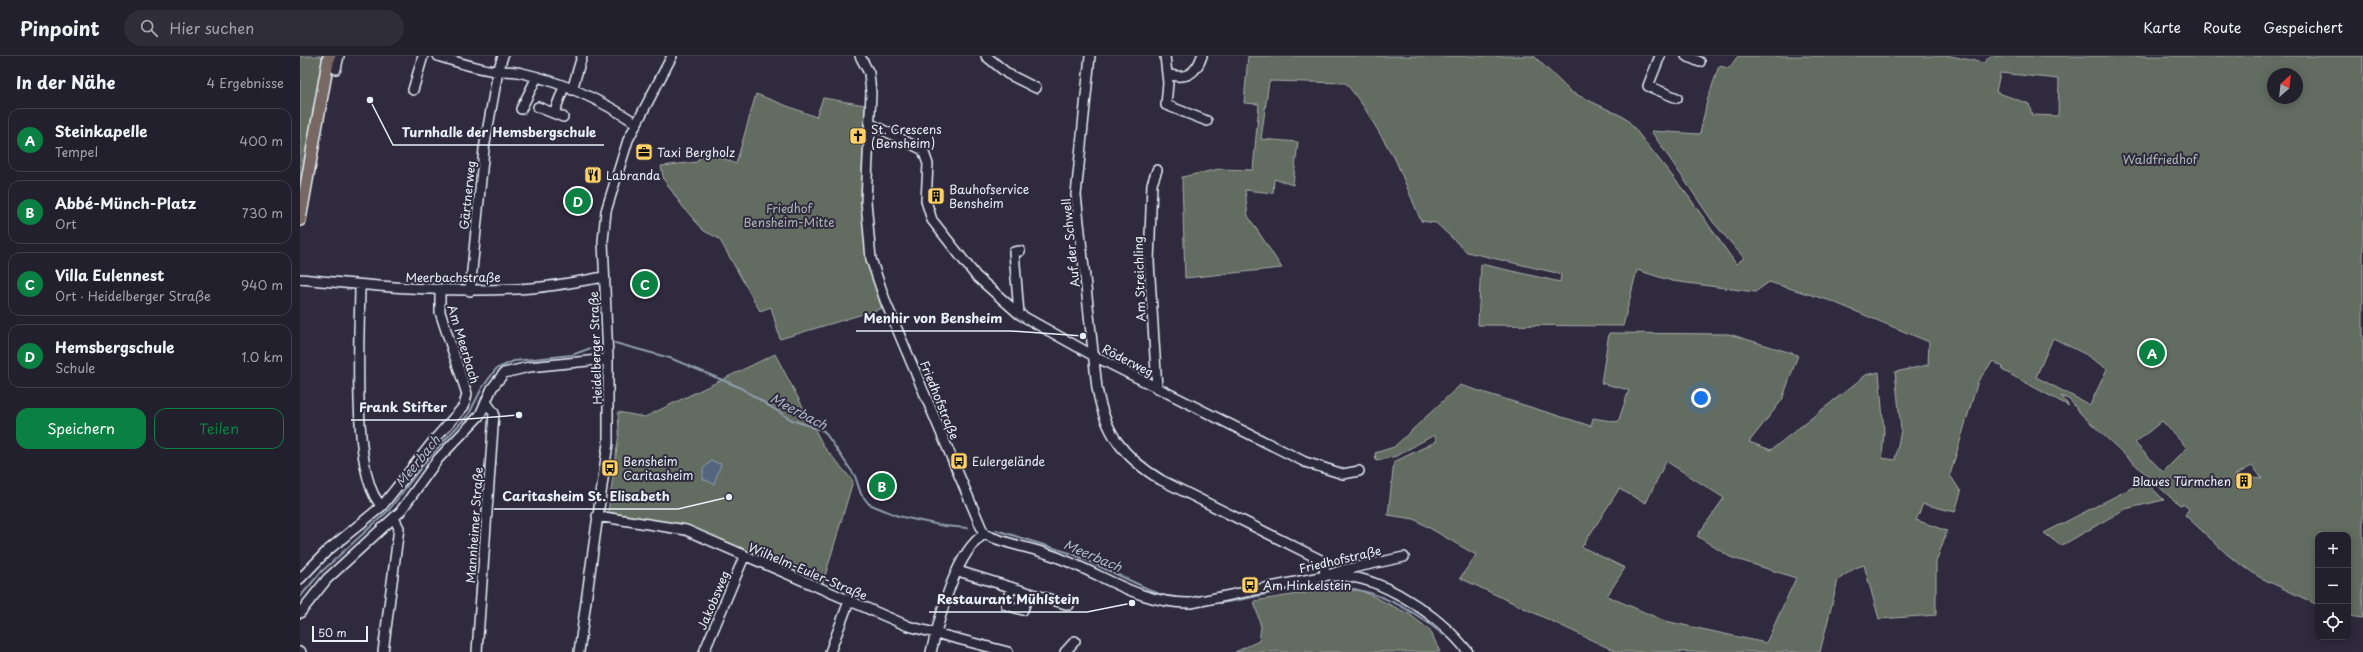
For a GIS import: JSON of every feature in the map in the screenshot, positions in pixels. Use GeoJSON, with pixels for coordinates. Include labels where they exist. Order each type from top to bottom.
{"type":"FeatureCollection","features":[{"type":"Feature","properties":{"kind":"main road"},"geometry":{"type":"LineString","coordinates":[[326,56],[326,77]]}},
{"type":"Feature","properties":{"kind":"main road"},"geometry":{"type":"LineString","coordinates":[[300,220],[329,56]]}},
{"type":"Feature","properties":{"kind":"street"},"geometry":{"type":"LineString","coordinates":[[336,69],[339,56]]}},
{"type":"Feature","properties":{"kind":"street"},"geometry":{"type":"LineString","coordinates":[[413,90],[423,56]]}},
{"type":"Feature","properties":{"kind":"street"},"geometry":{"type":"LineString","coordinates":[[438,56],[498,71],[506,70],[537,76],[607,105],[636,123]]}},
{"type":"Feature","properties":{"kind":"street","name":"Gärtnerweg"},"geometry":{"type":"LineString","coordinates":[[470,290],[480,186],[498,71],[503,56]]}},
{"type":"Feature","properties":{"kind":"street"},"geometry":{"type":"LineString","coordinates":[[554,113],[568,89],[582,56]]}},
{"type":"Feature","properties":{"kind":"street","name":"Heidelberger Straße"},"geometry":{"type":"LineString","coordinates":[[579,652],[608,442],[608,359],[603,242],[608,201],[626,146],[636,123],[672,56]]}},
{"type":"Feature","properties":{"kind":"street","name":"Friedhofstraße"},"geometry":{"type":"LineString","coordinates":[[863,56],[869,73],[870,123],[866,201],[871,259],[886,303],[984,534],[1075,563],[1146,598],[1174,603],[1191,603],[1325,576],[1343,570],[1404,557]]}},
{"type":"Feature","properties":{"kind":"street"},"geometry":{"type":"LineString","coordinates":[[986,56],[1008,74],[1036,88]]}},
{"type":"Feature","properties":{"kind":"street","name":"Auf der Schwell"},"geometry":{"type":"LineString","coordinates":[[1090,56],[1076,195],[1094,356]]}},
{"type":"Feature","properties":{"kind":"street"},"geometry":{"type":"LineString","coordinates":[[1165,56],[1167,74],[1166,104],[1207,121]]}},
{"type":"Feature","properties":{"kind":"street"},"geometry":{"type":"LineString","coordinates":[[1167,74],[1178,77],[1190,74],[1197,68],[1202,56]]}},
{"type":"Feature","properties":{"kind":"street"},"geometry":{"type":"LineString","coordinates":[[1660,56],[1648,86],[1677,98]]}},
{"type":"Feature","properties":{"kind":"street"},"geometry":{"type":"LineString","coordinates":[[1686,56],[1700,62]]}},
{"type":"Feature","properties":{"kind":"street"},"geometry":{"type":"LineString","coordinates":[[521,109],[537,76]]}},
{"type":"Feature","properties":{"kind":"street"},"geometry":{"type":"LineString","coordinates":[[538,107],[563,117]]}},
{"type":"Feature","properties":{"kind":"street","name":"Röderweg"},"geometry":{"type":"LineString","coordinates":[[870,123],[922,150],[928,164],[926,205],[932,220],[976,276],[1019,314],[1094,356],[1305,462],[1343,474],[1359,471]]}},
{"type":"Feature","properties":{"kind":"street","name":"Am Streichling"},"geometry":{"type":"LineString","coordinates":[[1156,388],[1148,262],[1152,184],[1157,170]]}},
{"type":"Feature","properties":{"kind":"street"},"geometry":{"type":"LineString","coordinates":[[1019,314],[1014,252],[1020,251]]}},
{"type":"Feature","properties":{"kind":"street","name":"Meerbachstraße"},"geometry":{"type":"LineString","coordinates":[[300,279],[360,285],[470,290],[531,288],[604,277]]}},
{"type":"Feature","properties":{"kind":"street"},"geometry":{"type":"LineString","coordinates":[[360,285],[360,420],[365,468],[374,498],[382,506]]}},
{"type":"Feature","properties":{"kind":"street","name":"Am Meerbach"},"geometry":{"type":"LineString","coordinates":[[300,578],[327,551],[382,506],[466,402],[467,394],[440,312],[440,289]]}},
{"type":"Feature","properties":{"kind":"street"},"geometry":{"type":"LineString","coordinates":[[1094,356],[1097,388],[1104,416],[1117,442],[1132,460],[1161,480],[1319,559],[1324,566],[1325,576],[1351,577],[1398,594],[1429,614],[1455,635],[1468,652]]}},
{"type":"Feature","properties":{"kind":"street"},"geometry":{"type":"LineString","coordinates":[[300,613],[327,579],[394,518],[438,459],[480,415],[497,380],[504,373],[513,369],[596,358],[608,359]]}},
{"type":"Feature","properties":{"kind":"street","name":"Mannheimer Straße"},"geometry":{"type":"LineString","coordinates":[[477,652],[494,413],[486,402]]}},
{"type":"Feature","properties":{"kind":"street","name":"Wilhelm-Euler-Straße"},"geometry":{"type":"LineString","coordinates":[[597,516],[686,530],[744,557],[908,626],[1008,652]]}},
{"type":"Feature","properties":{"kind":"street"},"geometry":{"type":"LineString","coordinates":[[383,652],[399,528],[394,518]]}},
{"type":"Feature","properties":{"kind":"street"},"geometry":{"type":"LineString","coordinates":[[931,652],[935,632],[958,571],[970,547],[984,534]]}},
{"type":"Feature","properties":{"kind":"street","name":"Jakobsweg"},"geometry":{"type":"LineString","coordinates":[[704,652],[744,557]]}},
{"type":"Feature","properties":{"kind":"street"},"geometry":{"type":"LineString","coordinates":[[958,571],[1069,605]]}},
{"type":"Feature","properties":{"kind":"street"},"geometry":{"type":"LineString","coordinates":[[1011,587],[1006,605],[1023,610],[1029,593]]}},
{"type":"Feature","properties":{"kind":"street"},"geometry":{"type":"LineString","coordinates":[[830,652],[849,601]]}},
{"type":"Feature","properties":{"kind":"street"},"geometry":{"type":"LineString","coordinates":[[1065,652],[1074,641]]}},
{"type":"Feature","properties":{"kind":"green space"},"geometry":{"type":"Polygon","coordinates":[[[300,56],[322,56],[322,66],[300,195],[300,56]]]}},
{"type":"Feature","properties":{"kind":"green space","name":"Waldfriedhof"},"geometry":{"type":"Polygon","coordinates":[[[1248,56],[1534,56],[1571,92],[1626,118],[1689,197],[1736,264],[1744,258],[1713,222],[1651,131],[1700,134],[1707,101],[1719,66],[1729,68],[1738,56],[1951,56],[1984,63],[1990,56],[2363,56],[2363,618],[2351,616],[2351,532],[2315,532],[2315,604],[2259,577],[2229,556],[2185,515],[2189,509],[2183,504],[2180,505],[2170,497],[2081,414],[2070,400],[2061,396],[2069,406],[2002,370],[2003,367],[1993,361],[1978,381],[1950,475],[1961,492],[1955,512],[1923,504],[1916,520],[1947,531],[1936,562],[1936,615],[1879,619],[1864,565],[1855,568],[1838,580],[1820,652],[1617,652],[1460,578],[1476,555],[1414,519],[1388,515],[1394,462],[1437,441],[1434,435],[1396,456],[1376,461],[1375,453],[1394,447],[1460,385],[1591,426],[1593,418],[1618,422],[1629,390],[1601,383],[1609,333],[1729,334],[1798,355],[1782,400],[1749,442],[1771,450],[1866,375],[1879,372],[1884,431],[1882,458],[1895,460],[1901,430],[1895,372],[1928,365],[1929,342],[1831,301],[1769,282],[1755,292],[1672,281],[1637,270],[1623,326],[1478,325],[1481,264],[1560,282],[1561,274],[1467,252],[1436,223],[1421,221],[1396,161],[1364,107],[1346,83],[1269,81],[1261,139],[1298,142],[1293,185],[1274,179],[1273,193],[1245,190],[1248,216],[1282,268],[1185,278],[1182,177],[1219,169],[1253,170],[1259,104],[1244,103],[1248,56]],[[2000,73],[1996,92],[2029,104],[2032,115],[2058,116],[2059,79],[2000,73]],[[2053,338],[2036,377],[2090,405],[2107,369],[2085,354],[2053,338]],[[2162,421],[2135,443],[2163,472],[2187,448],[2162,421]],[[1666,461],[1646,503],[1619,489],[1582,547],[1625,568],[1607,596],[1665,621],[1766,643],[1796,578],[1730,557],[1697,536],[1724,498],[1666,461]],[[2252,466],[2235,475],[2244,484],[2253,477],[2262,478],[2252,466]]]}},
{"type":"Feature","properties":{"kind":"green space","name":"Friedhof Bensheim-Mitte"},"geometry":{"type":"Polygon","coordinates":[[[756,94],[816,117],[823,98],[865,105],[862,194],[865,243],[883,308],[780,339],[771,307],[760,311],[721,242],[718,238],[704,231],[683,207],[664,180],[661,166],[697,162],[704,149],[736,164],[756,94]]]}},
{"type":"Feature","properties":{"kind":"green space"},"geometry":{"type":"Polygon","coordinates":[[[775,354],[824,447],[853,481],[823,583],[687,525],[608,512],[619,433],[618,412],[645,417],[775,354]]]}},
{"type":"Feature","properties":{"kind":"green space"},"geometry":{"type":"Polygon","coordinates":[[[2145,481],[2164,500],[2125,509],[2061,546],[2044,533],[2145,481]]]}},
{"type":"Feature","properties":{"kind":"green space"},"geometry":{"type":"Polygon","coordinates":[[[1360,590],[1409,614],[1430,630],[1440,652],[1235,652],[1259,641],[1261,627],[1254,601],[1317,591],[1360,590]]]}},
{"type":"Feature","properties":{"kind":"water"},"geometry":{"type":"Polygon","coordinates":[[[711,461],[721,464],[714,484],[703,479],[703,469],[711,461]]]}},
{"type":"Feature","properties":{"kind":"waterway","name":"Meerbach"},"geometry":{"type":"LineString","coordinates":[[615,343],[670,358],[739,387],[792,420],[824,431],[855,476],[861,494],[869,504],[898,516],[944,526],[968,528]]}},
{"type":"Feature","properties":{"kind":"waterway","name":"Meerbach"},"geometry":{"type":"LineString","coordinates":[[300,597],[320,573],[389,510],[429,457],[469,414],[482,388],[496,369],[514,361],[572,355],[599,345]]}},
{"type":"Feature","properties":{"kind":"waterway","name":"Meerbach"},"geometry":{"type":"LineString","coordinates":[[996,530],[1073,554],[1159,594]]}},
{"type":"Feature","properties":{"kind":"waterway","name":"Meerbach"},"geometry":{"type":"LineString","coordinates":[[1220,603],[1297,588],[1322,586],[1356,589],[1403,607],[1417,615],[1444,635],[1445,633]]}},
{"type":"Feature","properties":{"kind":"place","name":"Turnhalle der Hemsbergschule"},"geometry":{"type":"Point","coordinates":[370,100]}},
{"type":"Feature","properties":{"kind":"place","name":"St. Crescens (Bensheim)"},"geometry":{"type":"Point","coordinates":[858,136]}},
{"type":"Feature","properties":{"kind":"place","name":"Taxi Bergholz"},"geometry":{"type":"Point","coordinates":[644,152]}},
{"type":"Feature","properties":{"kind":"place","name":"Labranda"},"geometry":{"type":"Point","coordinates":[593,175]}},
{"type":"Feature","properties":{"kind":"place","name":"Bauhofservice Bensheim"},"geometry":{"type":"Point","coordinates":[936,196]}},
{"type":"Feature","properties":{"kind":"place","name":"Hemsbergschule"},"geometry":{"type":"Point","coordinates":[578,201]}},
{"type":"Feature","properties":{"kind":"place","name":"Villa Eulennest"},"geometry":{"type":"Point","coordinates":[645,284]}},
{"type":"Feature","properties":{"kind":"place","name":"Menhir von Bensheim"},"geometry":{"type":"Point","coordinates":[1083,336]}},
{"type":"Feature","properties":{"kind":"place","name":"Steinkapelle"},"geometry":{"type":"Point","coordinates":[2152,353]}},
{"type":"Feature","properties":{"kind":"place","name":"Frank Stifter"},"geometry":{"type":"Point","coordinates":[519,415]}},
{"type":"Feature","properties":{"kind":"place","name":"Eulergelände"},"geometry":{"type":"Point","coordinates":[959,461]}},
{"type":"Feature","properties":{"kind":"place","name":"Bensheim Caritasheim"},"geometry":{"type":"Point","coordinates":[610,468]}},
{"type":"Feature","properties":{"kind":"place","name":"Blaues Türmchen"},"geometry":{"type":"Point","coordinates":[2244,481]}},
{"type":"Feature","properties":{"kind":"place","name":"Abbé-Münch-Platz"},"geometry":{"type":"Point","coordinates":[882,486]}},
{"type":"Feature","properties":{"kind":"place","name":"Caritasheim St. Elisabeth"},"geometry":{"type":"Point","coordinates":[729,497]}},
{"type":"Feature","properties":{"kind":"place","name":"Am Hinkelstein"},"geometry":{"type":"Point","coordinates":[1250,585]}},
{"type":"Feature","properties":{"kind":"place","name":"Restaurant Mühlstein"},"geometry":{"type":"Point","coordinates":[1132,603]}}]}
